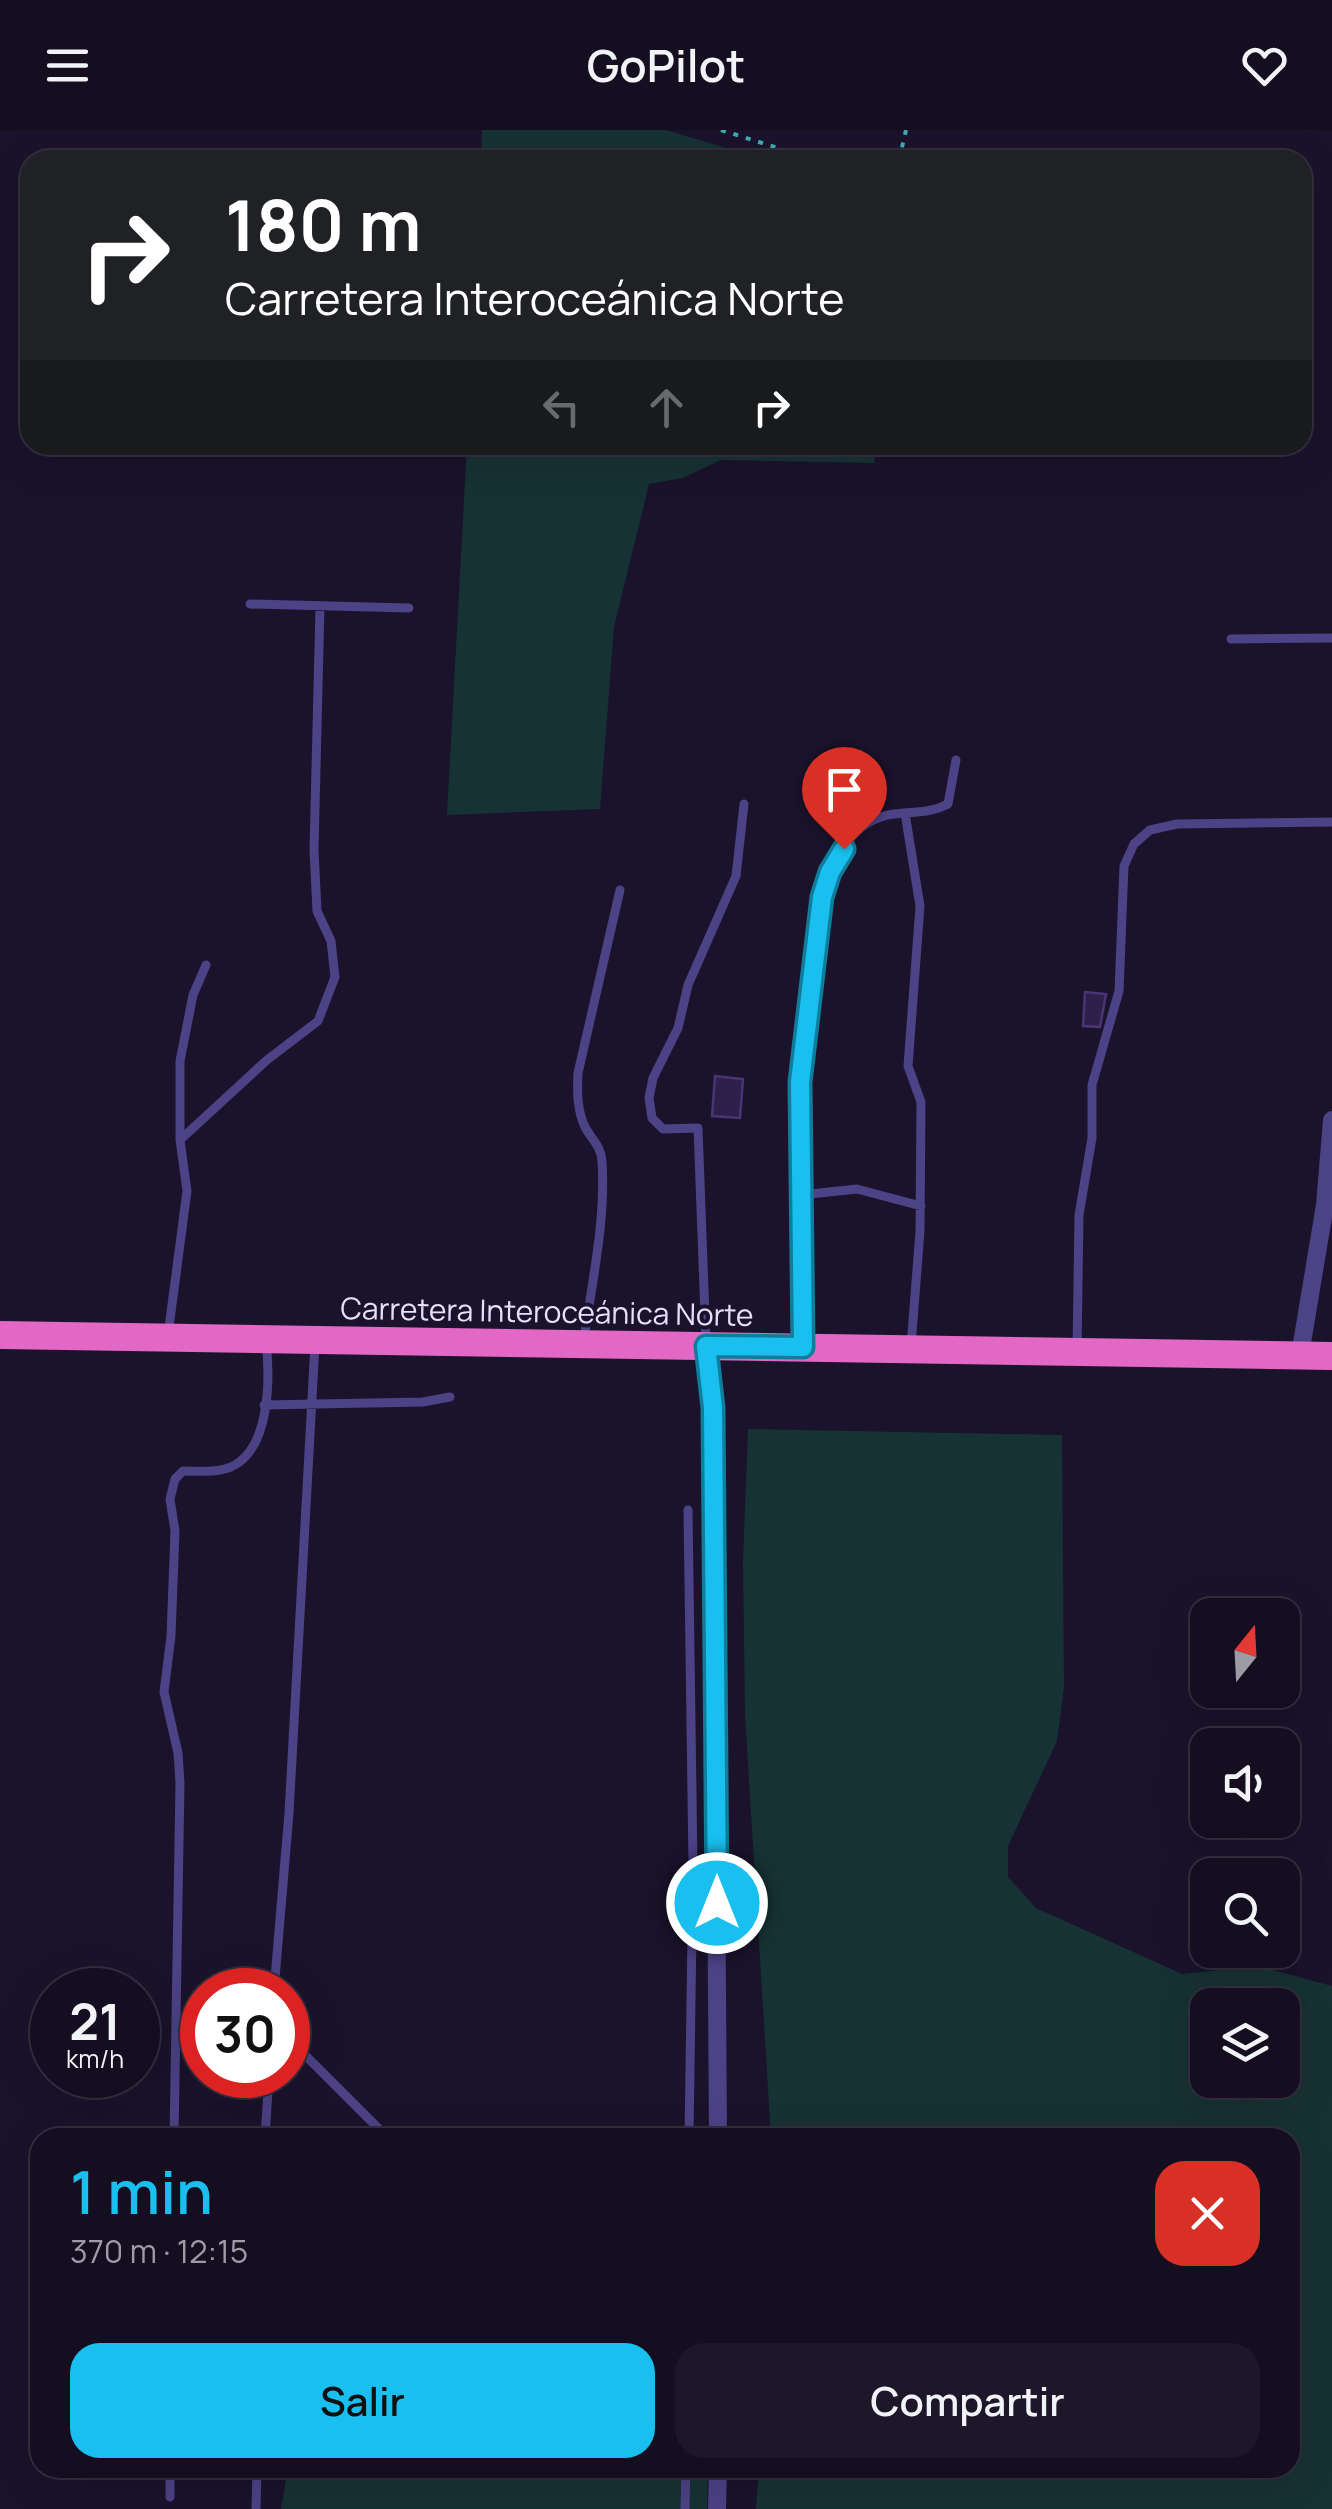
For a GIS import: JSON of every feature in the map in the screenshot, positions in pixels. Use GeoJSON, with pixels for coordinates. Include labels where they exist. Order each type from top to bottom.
{"type":"FeatureCollection","features":[{"type":"Feature","properties":{"kind":"highway","name":"Carretera Interoceánica Norte"},"geometry":{"type":"LineString","coordinates":[[0,1335],[1332,1356]]}},
{"type":"Feature","properties":{"kind":"street"},"geometry":{"type":"LineString","coordinates":[[1300,1355],[1325,1205],[1332,1120]]}},
{"type":"Feature","properties":{"kind":"street"},"geometry":{"type":"LineString","coordinates":[[706,1346],[713,1408],[718,2128]]}},
{"type":"Feature","properties":{"kind":"street"},"geometry":{"type":"LineString","coordinates":[[717,2509],[718,2478]]}},
{"type":"Feature","properties":{"kind":"lane"},"geometry":{"type":"LineString","coordinates":[[250,604],[409,608]]}},
{"type":"Feature","properties":{"kind":"lane"},"geometry":{"type":"LineString","coordinates":[[180,1140],[266,1060],[318,1021],[336,977],[331,941],[317,911],[314,850],[320,606]]}},
{"type":"Feature","properties":{"kind":"lane"},"geometry":{"type":"LineString","coordinates":[[1231,639],[1332,638]]}},
{"type":"Feature","properties":{"kind":"lane"},"geometry":{"type":"LineString","coordinates":[[803,1347],[800,1082],[822,897],[830,872],[859,825],[904,814],[931,813],[948,804],[956,760]]}},
{"type":"Feature","properties":{"kind":"lane"},"geometry":{"type":"LineString","coordinates":[[706,1346],[698,1128],[663,1129],[652,1118],[649,1098],[653,1078],[678,1028],[688,984],[736,876],[744,804]]}},
{"type":"Feature","properties":{"kind":"lane"},"geometry":{"type":"LineString","coordinates":[[904,814],[920,906],[908,1066],[921,1102],[920,1206],[910,1349]]}},
{"type":"Feature","properties":{"kind":"lane"},"geometry":{"type":"LineString","coordinates":[[1077,1352],[1079,1214],[1092,1138],[1092,1085],[1120,991],[1124,866],[1134,844],[1150,830],[1177,824],[1332,822]]}},
{"type":"Feature","properties":{"kind":"lane"},"geometry":{"type":"LineString","coordinates":[[584,1344],[602,1205],[602,1164],[600,1148],[584,1125],[577,1096],[578,1073],[620,890]]}},
{"type":"Feature","properties":{"kind":"lane"},"geometry":{"type":"LineString","coordinates":[[168,1338],[187,1191],[180,1140],[180,1062],[194,995],[206,964]]}},
{"type":"Feature","properties":{"kind":"lane"},"geometry":{"type":"LineString","coordinates":[[801,1195],[857,1189],[920,1206]]}},
{"type":"Feature","properties":{"kind":"lane"},"geometry":{"type":"LineString","coordinates":[[174,2128],[180,1842],[178,1754],[164,1692],[172,1636],[174,1531],[170,1499],[182,1471],[219,1470],[234,1466],[247,1454],[258,1434],[264,1405],[269,1372],[265,1339]]}},
{"type":"Feature","properties":{"kind":"lane"},"geometry":{"type":"LineString","coordinates":[[276,1968],[289,1814],[315,1340]]}},
{"type":"Feature","properties":{"kind":"lane"},"geometry":{"type":"LineString","coordinates":[[264,1405],[423,1402],[450,1397]]}},
{"type":"Feature","properties":{"kind":"lane"},"geometry":{"type":"LineString","coordinates":[[688,1510],[693,1865],[689,2128]]}},
{"type":"Feature","properties":{"kind":"lane"},"geometry":{"type":"LineString","coordinates":[[310,2063],[377,2128]]}},
{"type":"Feature","properties":{"kind":"lane"},"geometry":{"type":"LineString","coordinates":[[266,2128],[268,2098]]}},
{"type":"Feature","properties":{"kind":"lane"},"geometry":{"type":"LineString","coordinates":[[170,2478],[170,2497]]}},
{"type":"Feature","properties":{"kind":"lane"},"geometry":{"type":"LineString","coordinates":[[256,2509],[257,2478]]}},
{"type":"Feature","properties":{"kind":"lane"},"geometry":{"type":"LineString","coordinates":[[685,2509],[686,2478]]}},
{"type":"Feature","properties":{"kind":"path"},"geometry":{"type":"LineString","coordinates":[[721,130],[784,150]]}},
{"type":"Feature","properties":{"kind":"green space"},"geometry":{"type":"Polygon","coordinates":[[[482,130],[666,130],[733,150],[481,150],[482,130]]]}},
{"type":"Feature","properties":{"kind":"green space"},"geometry":{"type":"Polygon","coordinates":[[[466,455],[875,455],[874,463],[721,460],[683,478],[649,484],[614,627],[600,809],[447,815],[466,455]]]}},
{"type":"Feature","properties":{"kind":"green space"},"geometry":{"type":"Polygon","coordinates":[[[748,1429],[1062,1435],[1064,1687],[1057,1741],[1008,1846],[1008,1877],[1036,1908],[1182,1974],[1265,1968],[1332,1986],[1332,2509],[756,2509],[758,2478],[1300,2478],[1300,2128],[770,2128],[745,1715],[743,1561],[748,1429]]]}},
{"type":"Feature","properties":{"kind":"green space"},"geometry":{"type":"Polygon","coordinates":[[[286,2478],[708,2478],[707,2509],[281,2509],[286,2478]]]}},
{"type":"Feature","properties":{"kind":"building"},"geometry":{"type":"Polygon","coordinates":[[[1085,992],[1106,994],[1100,1027],[1083,1026],[1085,992]]]}},
{"type":"Feature","properties":{"kind":"building"},"geometry":{"type":"Polygon","coordinates":[[[715,1076],[743,1079],[740,1118],[712,1116],[715,1076]]]}},
{"type":"Feature","properties":{"kind":"route"},"geometry":{"type":"LineString","coordinates":[[717,1903],[713,1408],[706,1346],[803,1347],[800,1082],[822,897],[830,872],[844,849]]}}]}
